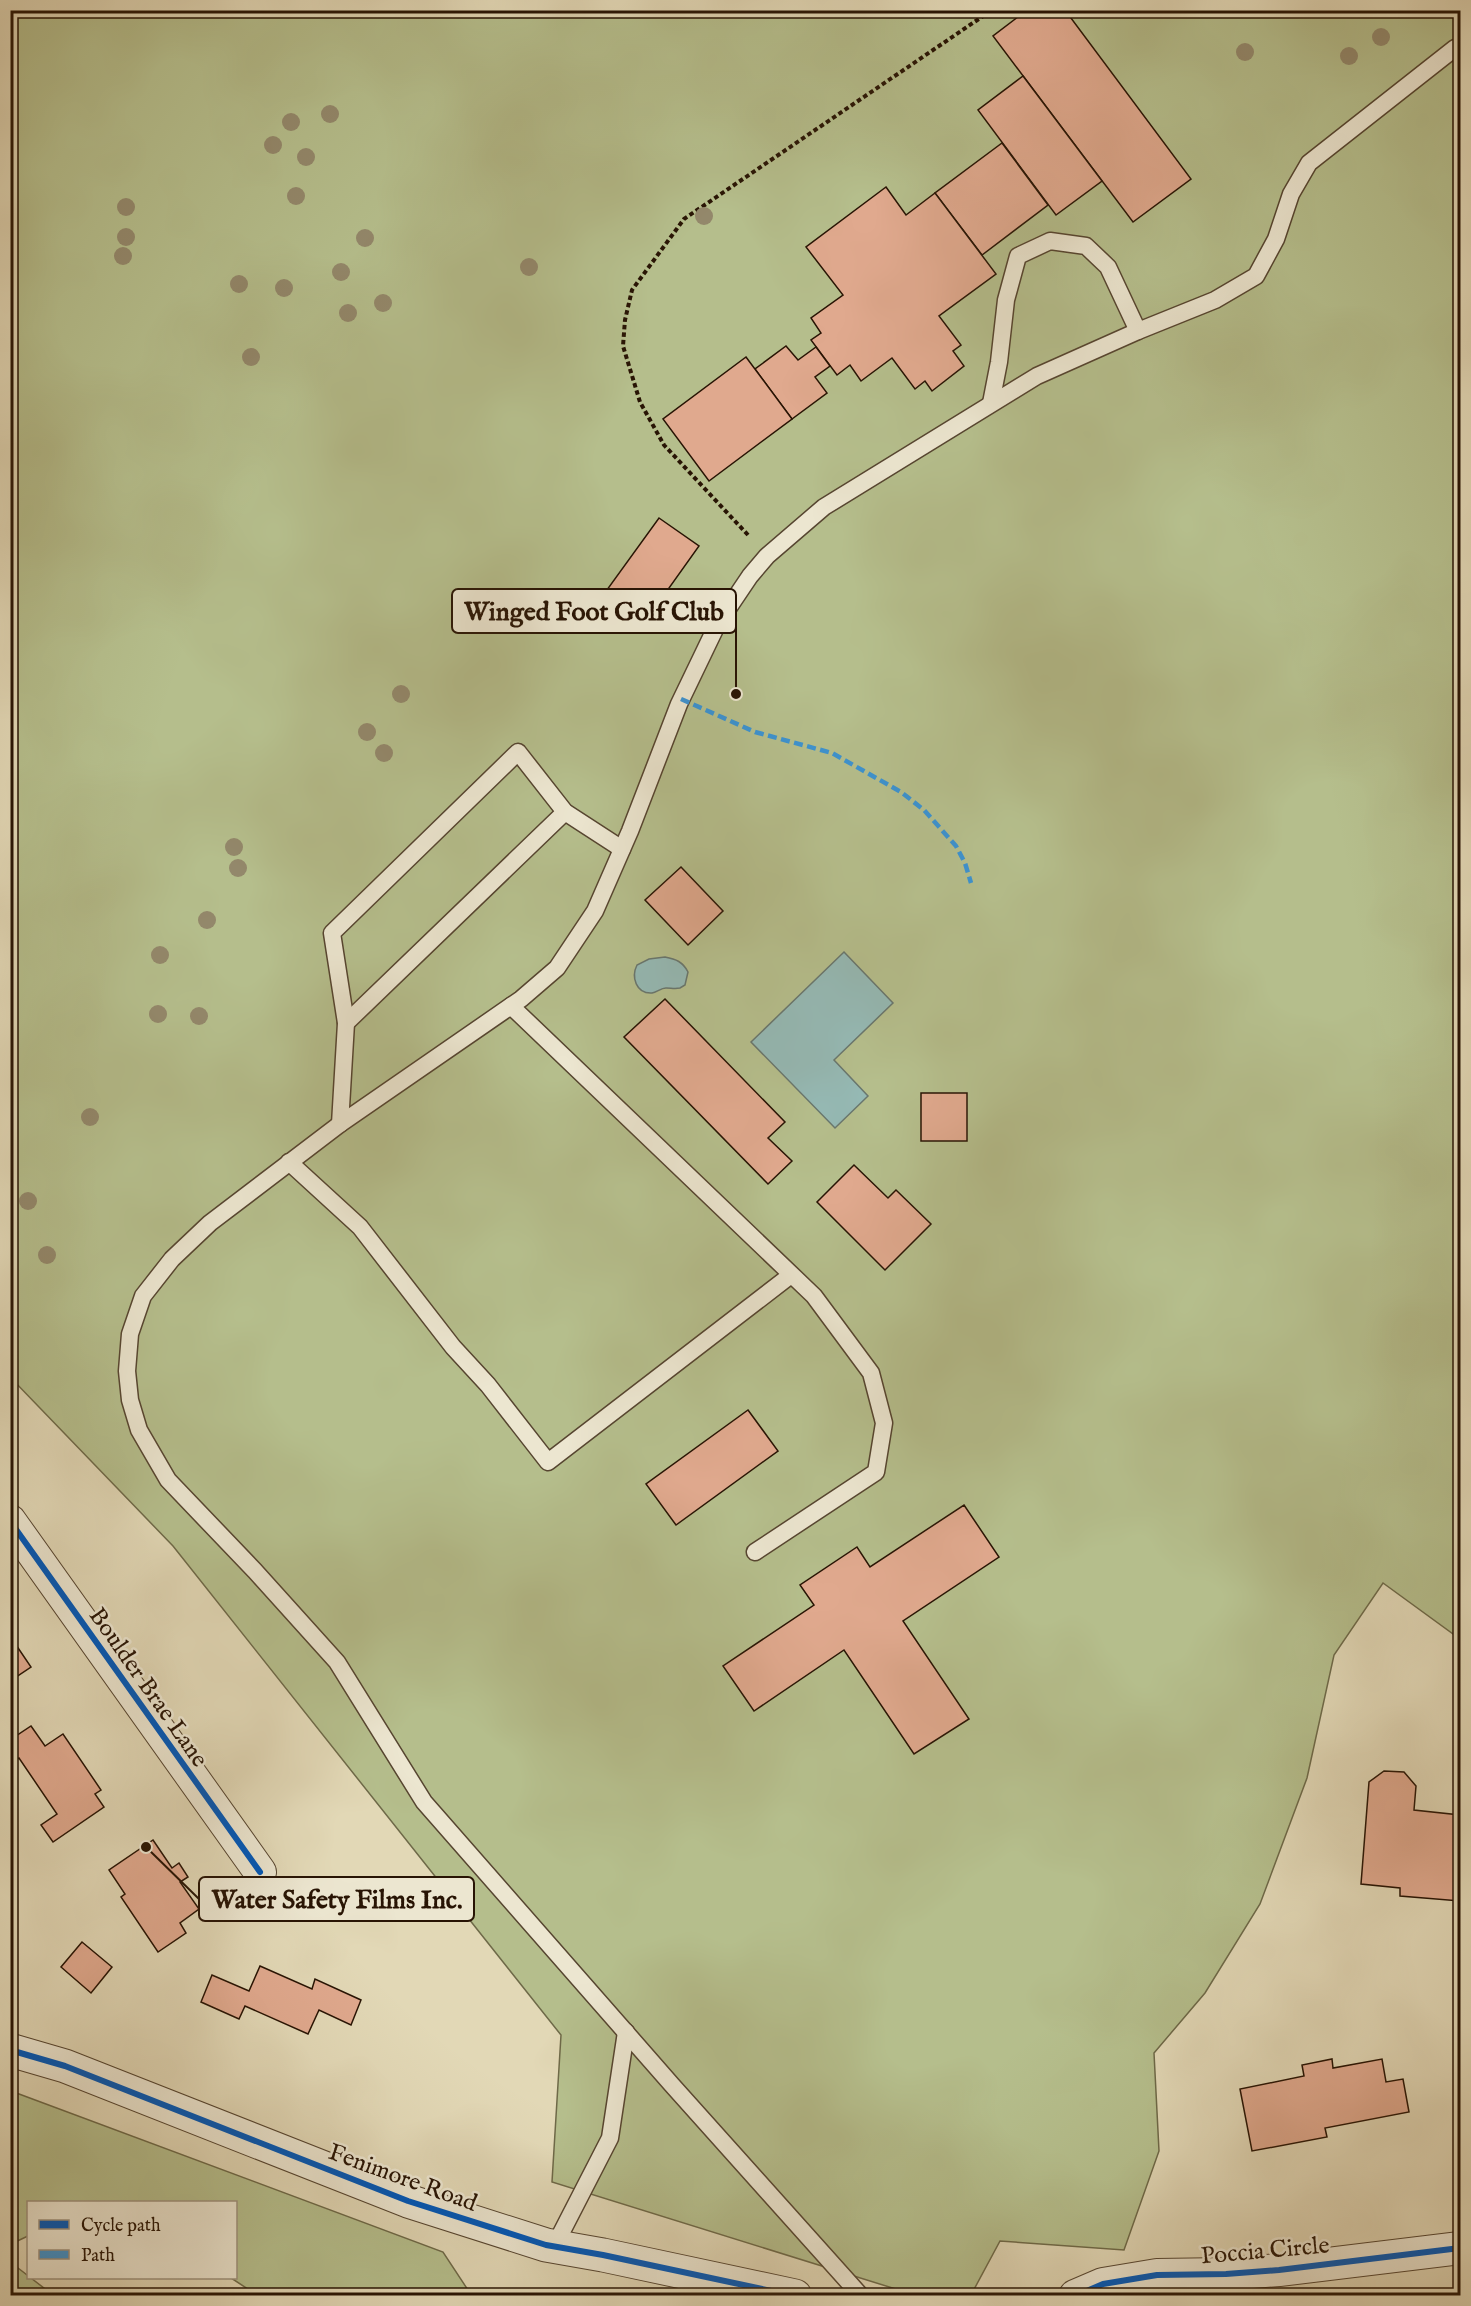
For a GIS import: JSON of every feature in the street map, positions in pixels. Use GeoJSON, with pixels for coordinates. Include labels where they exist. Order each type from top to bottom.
{"type":"FeatureCollection","features":[{"type":"Feature","properties":{"kind":"street","name":"Boulder Brae Lane"},"geometry":{"type":"LineString","coordinates":[[10,1521],[260,1872]]}},
{"type":"Feature","properties":{"kind":"street","name":"Fenimore Road"},"geometry":{"type":"LineString","coordinates":[[10,2050],[65,2066],[408,2201],[554,2247],[687,2284],[795,2295]]}},
{"type":"Feature","properties":{"kind":"street","name":"Poccia Circle"},"geometry":{"type":"LineString","coordinates":[[1075,2295],[1103,2284],[1156,2275],[1226,2274],[1279,2270],[1461,2248]]}},
{"type":"Feature","properties":{"kind":"lane"},"geometry":{"type":"LineString","coordinates":[[861,2295],[424,1802],[338,1662],[168,1480],[139,1430],[130,1400],[127,1371],[130,1334],[143,1296],[172,1258],[210,1223],[340,1124],[511,1006],[557,968],[595,911],[679,704],[717,625],[750,576],[767,556],[824,507],[1037,376],[1215,300],[1256,276],[1276,239],[1290,194],[1309,163],[1455,48]]}},
{"type":"Feature","properties":{"kind":"lane"},"geometry":{"type":"LineString","coordinates":[[991,403],[999,362],[1006,300],[1018,255],[1050,241],[1086,246],[1108,267],[1138,331]]}},
{"type":"Feature","properties":{"kind":"lane"},"geometry":{"type":"LineString","coordinates":[[340,1124],[346,1023],[332,933],[518,752],[565,812],[622,849]]}},
{"type":"Feature","properties":{"kind":"lane"},"geometry":{"type":"LineString","coordinates":[[346,1023],[565,812]]}},
{"type":"Feature","properties":{"kind":"lane"},"geometry":{"type":"LineString","coordinates":[[511,1006],[814,1296],[871,1373],[884,1424],[876,1472],[755,1552]]}},
{"type":"Feature","properties":{"kind":"lane"},"geometry":{"type":"LineString","coordinates":[[290,1162],[360,1227],[453,1347],[488,1385],[548,1462],[791,1275]]}},
{"type":"Feature","properties":{"kind":"lane"},"geometry":{"type":"LineString","coordinates":[[554,2247],[610,2138],[626,2032]]}},
{"type":"Feature","properties":{"kind":"path"},"geometry":{"type":"LineString","coordinates":[[767,556],[664,445],[640,402],[623,346],[625,320],[632,290],[684,219],[992,10]]}},
{"type":"Feature","properties":{"kind":"green space"},"geometry":{"type":"Polygon","coordinates":[[[11,11],[1460,11],[1460,1639],[1383,1583],[1334,1655],[1307,1778],[1260,1904],[1205,1993],[1154,2053],[1159,2151],[1124,2250],[1000,2241],[971,2295],[915,2295],[552,2182],[561,2035],[173,1546],[11,1378],[11,11]]]}},
{"type":"Feature","properties":{"kind":"green space"},"geometry":{"type":"Polygon","coordinates":[[[11,2091],[443,2252],[468,2290],[459,2296],[257,2295],[233,2279],[237,2279],[237,2201],[27,2201],[27,2236],[11,2244],[11,2091]]]}},
{"type":"Feature","properties":{"kind":"green space"},"geometry":{"type":"Polygon","coordinates":[[[18,2268],[27,2275],[27,2279],[32,2279],[53,2295],[11,2295],[11,2278],[18,2268]]]}},
{"type":"Feature","properties":{"kind":"green space"},"geometry":{"type":"Polygon","coordinates":[[[1445,2289],[1460,2291],[1460,2295],[1402,2295],[1445,2289]]]}},
{"type":"Feature","properties":{"kind":"water"},"geometry":{"type":"Polygon","coordinates":[[[844,952],[893,1003],[834,1060],[868,1096],[835,1128],[751,1042],[844,952]]]}},
{"type":"Feature","properties":{"kind":"water"},"geometry":{"type":"Polygon","coordinates":[[[665,957],[684,966],[688,972],[685,985],[680,988],[664,988],[652,993],[642,991],[635,979],[637,965],[649,959],[665,957]]]}},
{"type":"Feature","properties":{"kind":"building"},"geometry":{"type":"Polygon","coordinates":[[[1027,10],[1065,10],[1191,179],[1133,222],[993,36],[1027,10]]]}},
{"type":"Feature","properties":{"kind":"building"},"geometry":{"type":"Polygon","coordinates":[[[1023,76],[1102,181],[1056,215],[978,110],[1023,76]]]}},
{"type":"Feature","properties":{"kind":"building"},"geometry":{"type":"Polygon","coordinates":[[[1002,143],[1048,205],[982,255],[935,193],[1002,143]]]}},
{"type":"Feature","properties":{"kind":"building"},"geometry":{"type":"Polygon","coordinates":[[[886,187],[906,215],[935,193],[996,274],[939,316],[961,345],[953,351],[964,366],[932,391],[925,381],[915,389],[892,358],[861,381],[850,365],[837,375],[811,340],[821,333],[811,318],[843,295],[806,247],[886,187]]]}},
{"type":"Feature","properties":{"kind":"building"},"geometry":{"type":"Polygon","coordinates":[[[786,346],[798,360],[816,347],[830,366],[815,377],[827,393],[792,419],[755,369],[786,346]]]}},
{"type":"Feature","properties":{"kind":"building"},"geometry":{"type":"Polygon","coordinates":[[[746,357],[792,419],[709,481],[663,419],[746,357]]]}},
{"type":"Feature","properties":{"kind":"building"},"geometry":{"type":"Polygon","coordinates":[[[659,518],[699,546],[637,633],[596,605],[659,518]]]}},
{"type":"Feature","properties":{"kind":"building"},"geometry":{"type":"Polygon","coordinates":[[[681,867],[723,911],[688,945],[645,900],[681,867]]]}},
{"type":"Feature","properties":{"kind":"building"},"geometry":{"type":"Polygon","coordinates":[[[665,999],[785,1122],[768,1138],[792,1161],[768,1184],[624,1037],[665,999]]]}},
{"type":"Feature","properties":{"kind":"building"},"geometry":{"type":"Polygon","coordinates":[[[921,1093],[967,1093],[967,1141],[921,1141],[921,1093]]]}},
{"type":"Feature","properties":{"kind":"building"},"geometry":{"type":"Polygon","coordinates":[[[854,1165],[888,1198],[896,1190],[931,1224],[885,1270],[817,1202],[854,1165]]]}},
{"type":"Feature","properties":{"kind":"building"},"geometry":{"type":"Polygon","coordinates":[[[748,1410],[778,1451],[676,1525],[646,1484],[748,1410]]]}},
{"type":"Feature","properties":{"kind":"building"},"geometry":{"type":"Polygon","coordinates":[[[964,1505],[999,1557],[903,1621],[969,1719],[914,1754],[844,1650],[754,1711],[723,1666],[814,1605],[800,1585],[857,1547],[870,1567],[964,1505]]]}},
{"type":"Feature","properties":{"kind":"building"},"geometry":{"type":"Polygon","coordinates":[[[10,1636],[31,1667],[10,1681],[10,1636]]]}},
{"type":"Feature","properties":{"kind":"building"},"geometry":{"type":"Polygon","coordinates":[[[31,1726],[45,1746],[63,1734],[101,1790],[95,1794],[104,1807],[53,1842],[41,1825],[57,1814],[19,1758],[10,1763],[10,1740],[31,1726]]]}},
{"type":"Feature","properties":{"kind":"building"},"geometry":{"type":"Polygon","coordinates":[[[1384,1771],[1404,1772],[1416,1786],[1414,1810],[1460,1815],[1460,1901],[1400,1896],[1400,1888],[1361,1884],[1369,1782],[1384,1771]]]}},
{"type":"Feature","properties":{"kind":"building"},"geometry":{"type":"Polygon","coordinates":[[[153,1840],[172,1868],[179,1863],[188,1877],[180,1882],[199,1909],[180,1923],[186,1933],[158,1952],[121,1897],[125,1894],[109,1870],[153,1840]]]}},
{"type":"Feature","properties":{"kind":"building"},"geometry":{"type":"Polygon","coordinates":[[[82,1942],[112,1967],[91,1993],[61,1967],[82,1942]]]}},
{"type":"Feature","properties":{"kind":"building"},"geometry":{"type":"Polygon","coordinates":[[[260,1966],[312,1989],[315,1979],[361,2000],[351,2025],[319,2010],[308,2034],[245,2006],[239,2019],[201,2002],[212,1975],[249,1991],[260,1966]]]}},
{"type":"Feature","properties":{"kind":"building"},"geometry":{"type":"Polygon","coordinates":[[[1332,2059],[1333,2068],[1382,2059],[1386,2082],[1403,2079],[1409,2112],[1325,2128],[1327,2137],[1252,2151],[1240,2089],[1304,2076],[1302,2065],[1332,2059]]]}},
{"type":"Feature","properties":{"kind":"marked path"},"geometry":{"type":"LineString","coordinates":[[681,699],[755,732],[832,753],[901,792],[924,810],[956,846],[965,863],[971,883]]}},
{"type":"Feature","properties":{"kind":"cycle path"},"geometry":{"type":"LineString","coordinates":[[10,1521],[260,1872]]}},
{"type":"Feature","properties":{"kind":"cycle path"},"geometry":{"type":"LineString","coordinates":[[10,2050],[65,2066],[408,2201],[546,2245],[795,2296]]}},
{"type":"Feature","properties":{"kind":"cycle path"},"geometry":{"type":"LineString","coordinates":[[1075,2296],[1103,2284],[1157,2275],[1226,2274],[1279,2270],[1460,2248]]}},
{"type":"Feature","properties":{"kind":"place","name":"Winged Foot Golf Club"},"geometry":{"type":"Point","coordinates":[736,694]}},
{"type":"Feature","properties":{"kind":"place","name":"Water Safety Films Inc."},"geometry":{"type":"Point","coordinates":[146,1847]}}]}
